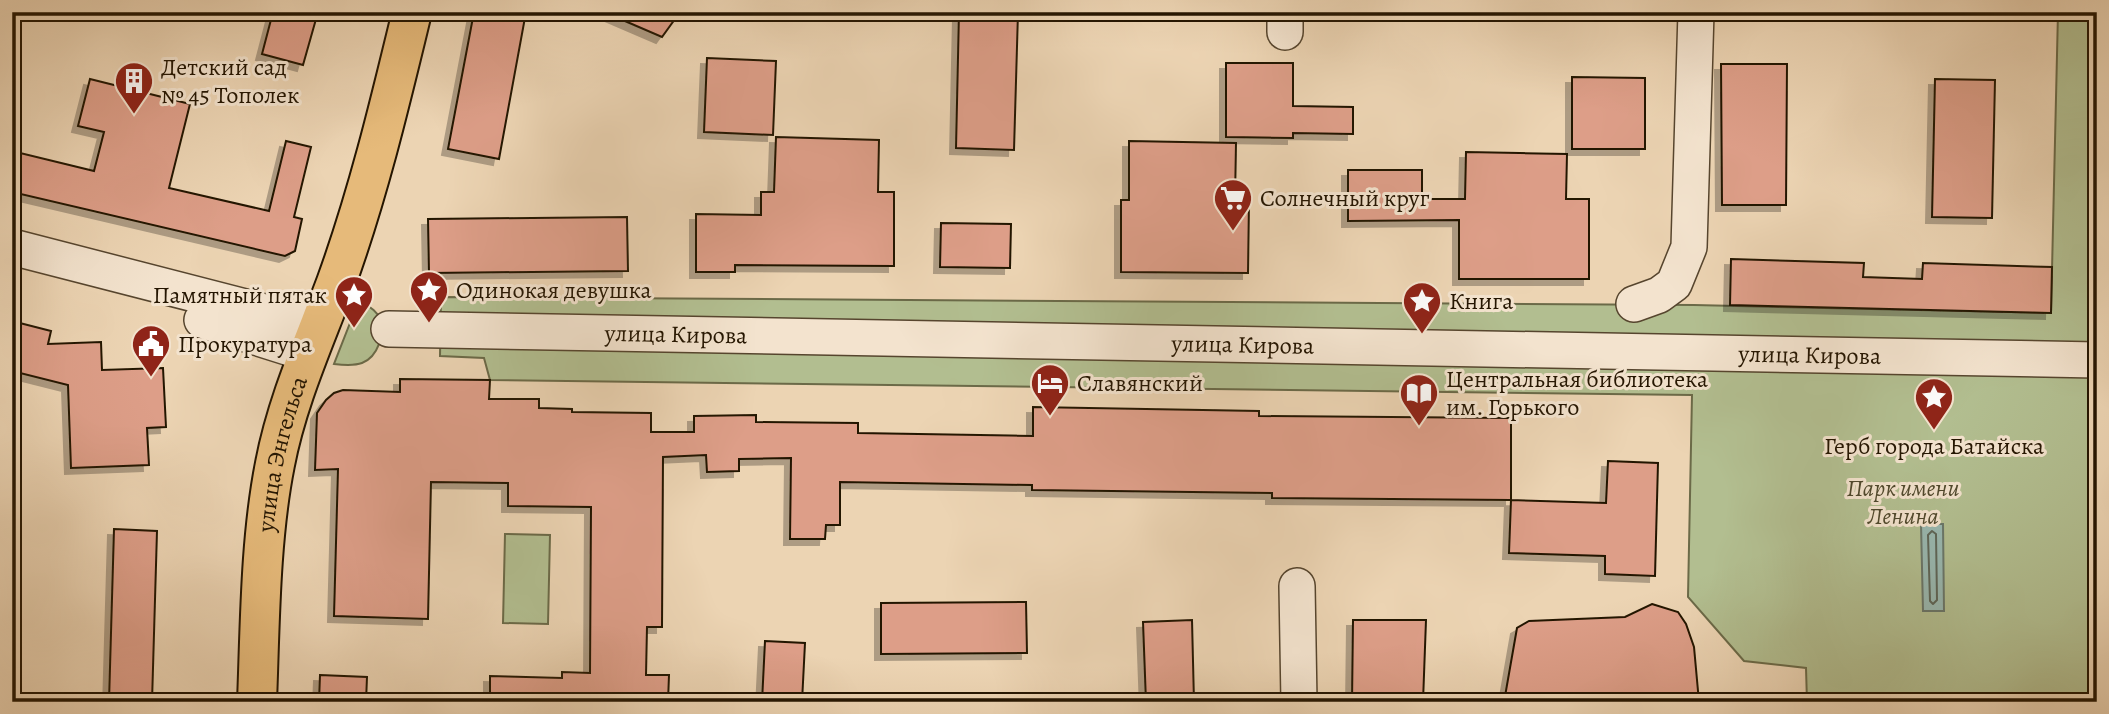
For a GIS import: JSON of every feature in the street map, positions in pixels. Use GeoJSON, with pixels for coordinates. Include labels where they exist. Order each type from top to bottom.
{"type":"FeatureCollection","features":[{"type":"Feature","properties":{"kind":"main road","name":"улица Энгельса"},"geometry":{"type":"LineString","coordinates":[[257,702],[264,562],[275,464],[314,340],[337,281],[381,137],[412,12]]}},
{"type":"Feature","properties":{"kind":"street"},"geometry":{"type":"LineString","coordinates":[[1634,304],[1659,295],[1674,284],[1689,247],[1696,12]]}},
{"type":"Feature","properties":{"kind":"street"},"geometry":{"type":"LineString","coordinates":[[12,247],[314,340]]}},
{"type":"Feature","properties":{"kind":"street"},"geometry":{"type":"LineString","coordinates":[[12,271],[245,332],[314,340]]}},
{"type":"Feature","properties":{"kind":"street","name":"улица Кирова"},"geometry":{"type":"LineString","coordinates":[[390,329],[2097,360]]}},
{"type":"Feature","properties":{"kind":"street"},"geometry":{"type":"LineString","coordinates":[[1297,586],[1299,702]]}},
{"type":"Feature","properties":{"kind":"green space","name":"Парк имени Ленина"},"geometry":{"type":"Polygon","coordinates":[[[2058,12],[2097,12],[2097,702],[1807,702],[1806,668],[1744,661],[1688,597],[1692,395],[490,380],[484,358],[440,356],[441,297],[1694,305],[2051,313],[2058,12]]]}},
{"type":"Feature","properties":{"kind":"green space"},"geometry":{"type":"Polygon","coordinates":[[[359,300],[379,316],[382,331],[379,344],[372,356],[362,363],[334,364],[359,300]]]}},
{"type":"Feature","properties":{"kind":"green space"},"geometry":{"type":"Polygon","coordinates":[[[505,534],[550,535],[548,624],[503,623],[505,534]]]}},
{"type":"Feature","properties":{"kind":"water"},"geometry":{"type":"Polygon","coordinates":[[[1921,524],[1943,524],[1944,611],[1923,611],[1921,524]]]}},
{"type":"Feature","properties":{"kind":"building"},"geometry":{"type":"Polygon","coordinates":[[[273,12],[318,12],[303,65],[262,54],[273,12]]]}},
{"type":"Feature","properties":{"kind":"building"},"geometry":{"type":"Polygon","coordinates":[[[474,12],[526,12],[499,159],[448,149],[474,12]]]}},
{"type":"Feature","properties":{"kind":"building"},"geometry":{"type":"Polygon","coordinates":[[[604,12],[680,12],[662,37],[604,12]]]}},
{"type":"Feature","properties":{"kind":"building"},"geometry":{"type":"Polygon","coordinates":[[[959,12],[1018,12],[1014,150],[956,148],[959,12]]]}},
{"type":"Feature","properties":{"kind":"building"},"geometry":{"type":"Polygon","coordinates":[[[707,58],[776,61],[773,135],[704,132],[707,58]]]}},
{"type":"Feature","properties":{"kind":"building"},"geometry":{"type":"Polygon","coordinates":[[[1226,63],[1293,63],[1293,106],[1353,107],[1353,134],[1293,133],[1293,138],[1226,137],[1226,63]]]}},
{"type":"Feature","properties":{"kind":"building"},"geometry":{"type":"Polygon","coordinates":[[[1721,64],[1787,64],[1786,205],[1722,205],[1721,64]]]}},
{"type":"Feature","properties":{"kind":"building"},"geometry":{"type":"Polygon","coordinates":[[[1572,77],[1645,78],[1645,149],[1572,149],[1572,77]]]}},
{"type":"Feature","properties":{"kind":"building"},"geometry":{"type":"Polygon","coordinates":[[[90,79],[190,104],[169,188],[269,211],[286,141],[311,147],[294,217],[302,219],[295,251],[285,256],[12,192],[12,151],[94,171],[104,132],[78,126],[90,79]]]}},
{"type":"Feature","properties":{"kind":"building"},"geometry":{"type":"Polygon","coordinates":[[[1935,79],[1995,80],[1992,218],[1932,217],[1935,79]]]}},
{"type":"Feature","properties":{"kind":"building"},"geometry":{"type":"Polygon","coordinates":[[[776,137],[879,140],[878,192],[894,192],[894,266],[735,265],[735,272],[696,272],[696,214],[761,215],[761,192],[774,192],[776,137]]]}},
{"type":"Feature","properties":{"kind":"building"},"geometry":{"type":"Polygon","coordinates":[[[1129,141],[1236,143],[1235,201],[1249,201],[1248,273],[1121,272],[1121,200],[1129,200],[1129,141]]]}},
{"type":"Feature","properties":{"kind":"building"},"geometry":{"type":"Polygon","coordinates":[[[1466,152],[1567,154],[1566,199],[1589,199],[1589,279],[1459,279],[1459,220],[1348,221],[1348,170],[1422,170],[1422,199],[1465,199],[1466,152]]]}},
{"type":"Feature","properties":{"kind":"building"},"geometry":{"type":"Polygon","coordinates":[[[627,217],[628,271],[429,273],[428,219],[627,217]]]}},
{"type":"Feature","properties":{"kind":"building"},"geometry":{"type":"Polygon","coordinates":[[[941,223],[1011,224],[1010,268],[940,267],[941,223]]]}},
{"type":"Feature","properties":{"kind":"building"},"geometry":{"type":"Polygon","coordinates":[[[1731,259],[1864,263],[1863,277],[1922,279],[1923,263],[2052,267],[2051,313],[1730,305],[1731,259]]]}},
{"type":"Feature","properties":{"kind":"building"},"geometry":{"type":"Polygon","coordinates":[[[12,321],[51,331],[48,344],[101,342],[102,370],[163,368],[166,427],[147,428],[149,465],[71,468],[68,385],[12,371],[12,321]]]}},
{"type":"Feature","properties":{"kind":"building"},"geometry":{"type":"Polygon","coordinates":[[[400,379],[490,380],[489,399],[539,399],[539,408],[572,409],[572,412],[651,413],[651,432],[694,432],[694,416],[756,415],[756,422],[858,423],[858,433],[1033,436],[1033,407],[1259,411],[1259,416],[1511,418],[1511,500],[1272,498],[1272,493],[1032,490],[1032,485],[840,482],[840,525],[826,525],[825,539],[790,539],[791,458],[739,459],[739,471],[707,472],[706,455],[663,457],[662,627],[647,627],[646,675],[669,675],[668,702],[490,701],[490,676],[562,678],[562,672],[590,673],[591,507],[508,506],[508,483],[431,482],[428,619],[334,616],[338,469],[315,470],[317,413],[334,393],[343,390],[400,392],[400,379]]]}},
{"type":"Feature","properties":{"kind":"building"},"geometry":{"type":"Polygon","coordinates":[[[1608,461],[1658,463],[1655,576],[1605,574],[1605,556],[1509,553],[1511,500],[1606,503],[1608,461]]]}},
{"type":"Feature","properties":{"kind":"building"},"geometry":{"type":"Polygon","coordinates":[[[114,529],[157,531],[152,702],[109,702],[114,529]]]}},
{"type":"Feature","properties":{"kind":"building"},"geometry":{"type":"Polygon","coordinates":[[[1026,602],[1027,653],[881,654],[881,603],[1026,602]]]}},
{"type":"Feature","properties":{"kind":"building"},"geometry":{"type":"Polygon","coordinates":[[[1652,604],[1678,612],[1686,624],[1694,647],[1699,702],[1504,702],[1517,628],[1529,621],[1625,617],[1652,604]]]}},
{"type":"Feature","properties":{"kind":"building"},"geometry":{"type":"Polygon","coordinates":[[[1192,620],[1194,702],[1146,702],[1143,622],[1192,620]]]}},
{"type":"Feature","properties":{"kind":"building"},"geometry":{"type":"Polygon","coordinates":[[[1353,620],[1426,620],[1423,702],[1352,702],[1353,620]]]}},
{"type":"Feature","properties":{"kind":"building"},"geometry":{"type":"Polygon","coordinates":[[[765,641],[805,643],[802,702],[762,702],[765,641]]]}},
{"type":"Feature","properties":{"kind":"building"},"geometry":{"type":"Polygon","coordinates":[[[320,675],[367,677],[366,702],[319,702],[320,675]]]}},
{"type":"Feature","properties":{"kind":"place","name":"Детский сад № 45 Тополек"},"geometry":{"type":"Point","coordinates":[134,115]}},
{"type":"Feature","properties":{"kind":"place","name":"Солнечный круг"},"geometry":{"type":"Point","coordinates":[1233,232]}},
{"type":"Feature","properties":{"kind":"place","name":"Одинокая девушка"},"geometry":{"type":"Point","coordinates":[429,324]}},
{"type":"Feature","properties":{"kind":"place","name":"Памятный пятак"},"geometry":{"type":"Point","coordinates":[354,329]}},
{"type":"Feature","properties":{"kind":"place","name":"Книга"},"geometry":{"type":"Point","coordinates":[1422,335]}},
{"type":"Feature","properties":{"kind":"place","name":"Прокуратура"},"geometry":{"type":"Point","coordinates":[151,378]}},
{"type":"Feature","properties":{"kind":"place","name":"Славянский"},"geometry":{"type":"Point","coordinates":[1050,417]}},
{"type":"Feature","properties":{"kind":"place","name":"Центральная библиотека им. Горького"},"geometry":{"type":"Point","coordinates":[1419,427]}},
{"type":"Feature","properties":{"kind":"place","name":"Герб города Батайска"},"geometry":{"type":"Point","coordinates":[1934,431]}}]}
